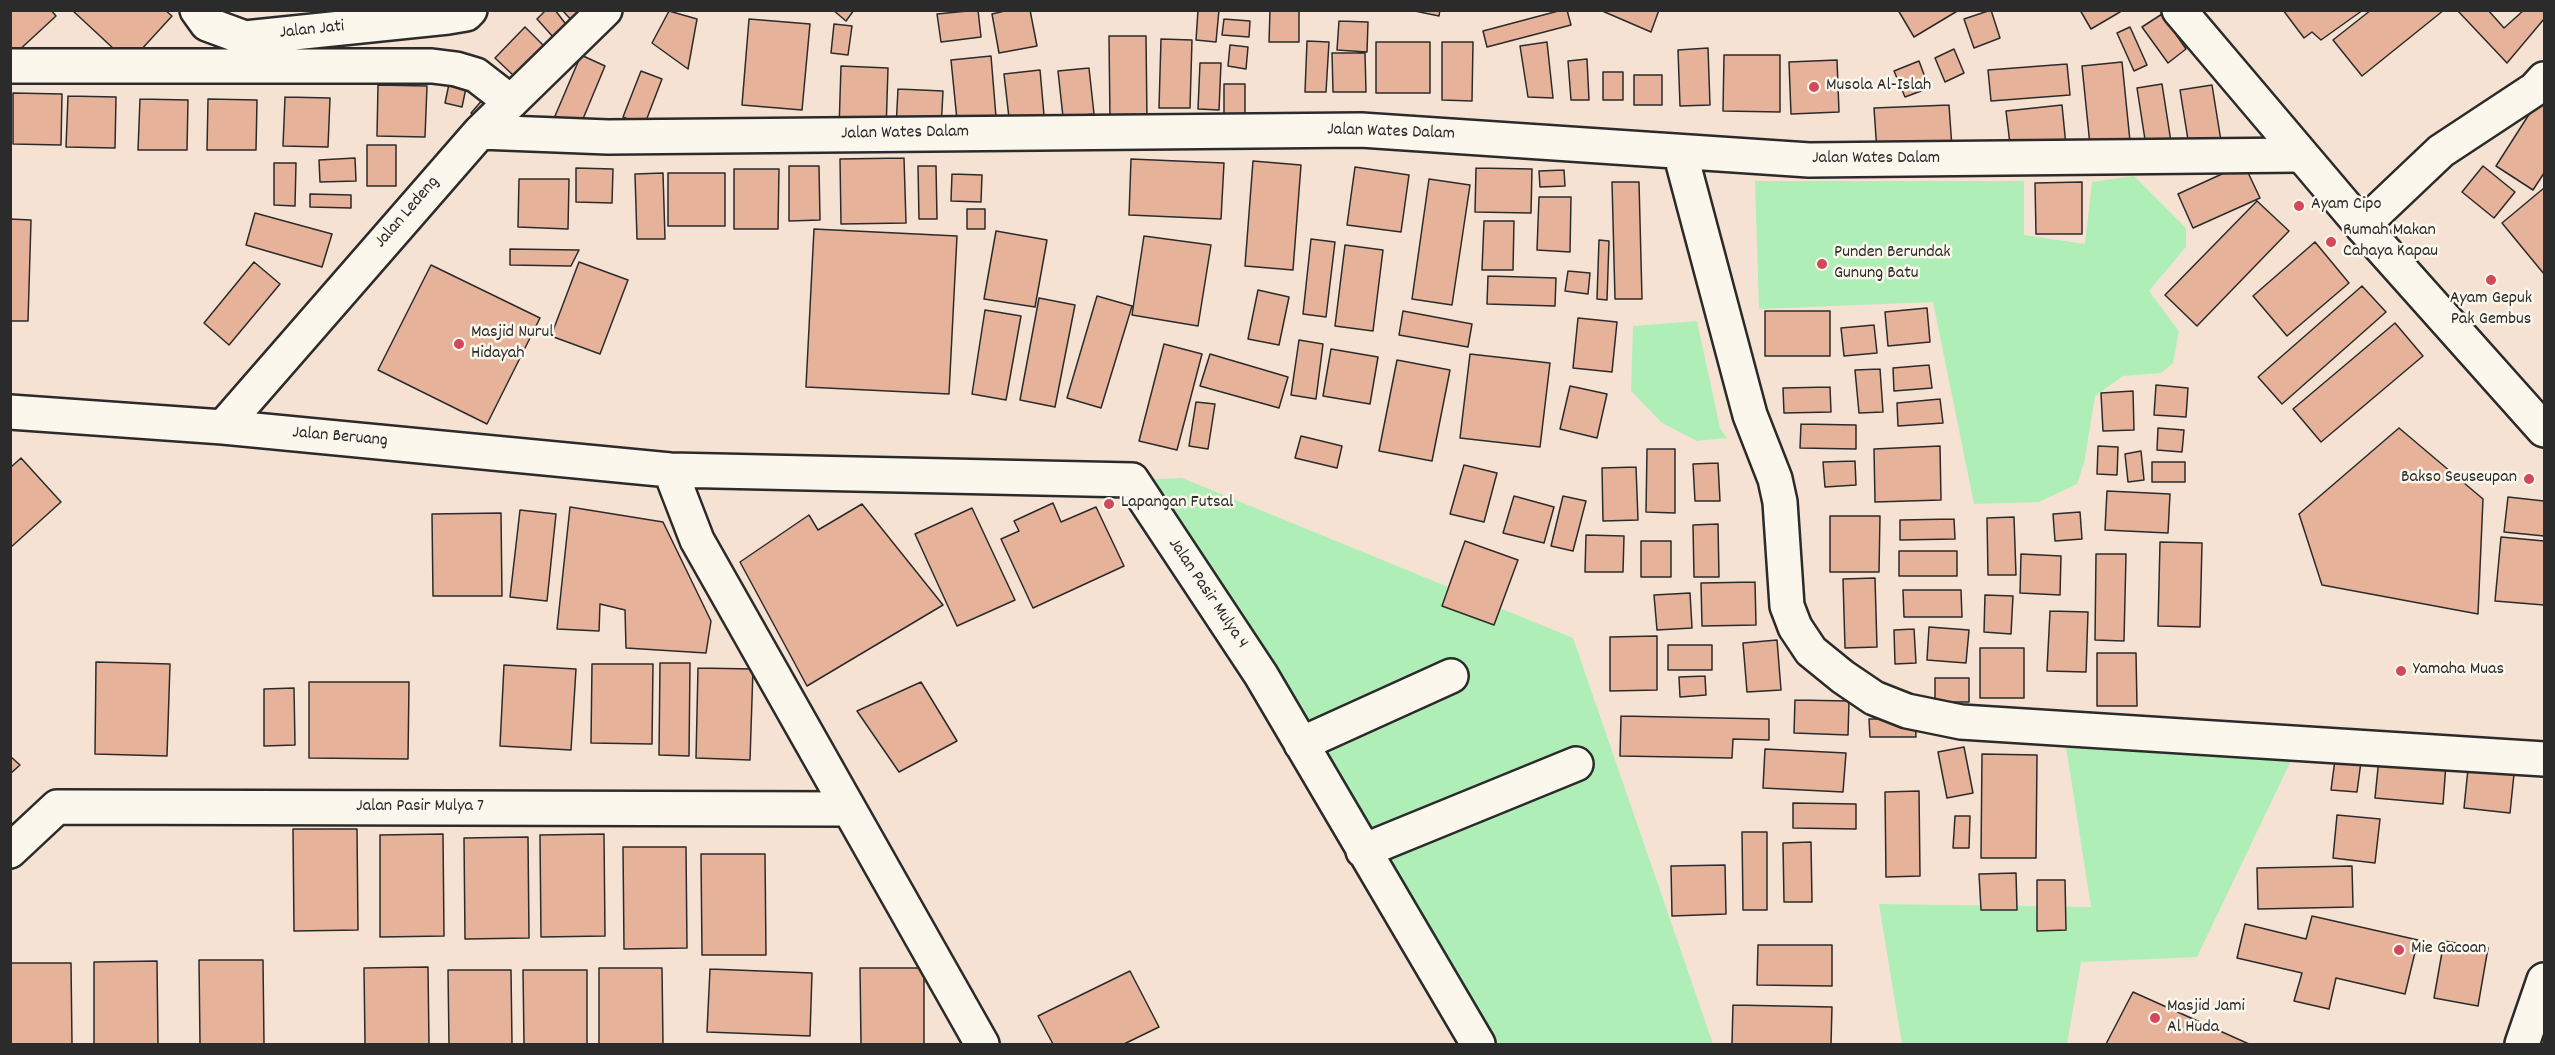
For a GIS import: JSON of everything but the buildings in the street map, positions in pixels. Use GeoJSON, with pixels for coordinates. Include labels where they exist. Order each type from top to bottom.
{"type":"FeatureCollection","features":[{"type":"Feature","properties":{"kind":"street","name":"Jalan Jati"},"geometry":{"type":"LineString","coordinates":[[196,10],[207,24],[245,38],[448,17],[466,14],[470,10]]}},
{"type":"Feature","properties":{"kind":"street","name":"Jalan Ledeng"},"geometry":{"type":"LineString","coordinates":[[223,427],[480,132],[605,10]]}},
{"type":"Feature","properties":{"kind":"street"},"geometry":{"type":"LineString","coordinates":[[2179,10],[2300,155],[2544,430]]}},
{"type":"Feature","properties":{"kind":"street"},"geometry":{"type":"LineString","coordinates":[[10,66],[432,66],[476,75],[511,102]]}},
{"type":"Feature","properties":{"kind":"street"},"geometry":{"type":"LineString","coordinates":[[2362,226],[2441,151],[2540,84]]}},
{"type":"Feature","properties":{"kind":"street","name":"Jalan Wates Dalam"},"geometry":{"type":"LineString","coordinates":[[480,132],[620,136],[1361,130],[1809,160],[2300,155]]}},
{"type":"Feature","properties":{"kind":"street"},"geometry":{"type":"LineString","coordinates":[[1680,153],[1750,415],[1775,479],[1780,502],[1787,606],[1795,627],[1812,651],[1843,677],[1874,698],[1907,711],[1961,722],[2544,759]]}},
{"type":"Feature","properties":{"kind":"street","name":"Jalan Beruang"},"geometry":{"type":"LineString","coordinates":[[10,412],[223,427],[670,470]]}},
{"type":"Feature","properties":{"kind":"street"},"geometry":{"type":"LineString","coordinates":[[670,470],[697,540],[847,809],[982,1044]]}},
{"type":"Feature","properties":{"kind":"street","name":"Jalan Pasir Mulya 4"},"geometry":{"type":"LineString","coordinates":[[670,470],[1132,480],[1261,675],[1478,1044]]}},
{"type":"Feature","properties":{"kind":"street"},"geometry":{"type":"LineString","coordinates":[[1301,744],[1451,676]]}},
{"type":"Feature","properties":{"kind":"street"},"geometry":{"type":"LineString","coordinates":[[1363,851],[1576,764]]}},
{"type":"Feature","properties":{"kind":"street","name":"Jalan Pasir Mulya 7"},"geometry":{"type":"LineString","coordinates":[[10,851],[57,807],[847,809]]}},
{"type":"Feature","properties":{"kind":"street"},"geometry":{"type":"LineString","coordinates":[[2522,1044],[2544,980]]}},
{"type":"Feature","properties":{"kind":"green space"},"geometry":{"type":"Polygon","coordinates":[[[2134,176],[2186,228],[2186,247],[2149,291],[2179,331],[2173,363],[2161,373],[2123,376],[2095,396],[2084,463],[2077,484],[2039,502],[1974,504],[1933,302],[1759,309],[1755,181],[2024,181],[2024,235],[2085,244],[2092,182],[2134,176]]]}},
{"type":"Feature","properties":{"kind":"green space"},"geometry":{"type":"Polygon","coordinates":[[[1697,321],[1720,428],[1727,438],[1697,441],[1662,423],[1631,391],[1633,326],[1697,321]]]}},
{"type":"Feature","properties":{"kind":"green space"},"geometry":{"type":"Polygon","coordinates":[[[1182,478],[1573,638],[1713,1044],[1476,1044],[1132,480],[1182,478]]]}},
{"type":"Feature","properties":{"kind":"green space"},"geometry":{"type":"Polygon","coordinates":[[[2065,740],[2300,742],[2197,957],[2081,962],[2067,1044],[1902,1044],[1879,904],[2091,907],[2065,740]]]}},
{"type":"Feature","properties":{"kind":"place","name":"Musola Al-Islah"},"geometry":{"type":"Point","coordinates":[1814,87]}},
{"type":"Feature","properties":{"kind":"place","name":"Ayam Cipo"},"geometry":{"type":"Point","coordinates":[2299,206]}},
{"type":"Feature","properties":{"kind":"place","name":"Rumah Makan Cahaya Kapau"},"geometry":{"type":"Point","coordinates":[2331,242]}},
{"type":"Feature","properties":{"kind":"place","name":"Punden Berundak Gunung Batu"},"geometry":{"type":"Point","coordinates":[1822,264]}},
{"type":"Feature","properties":{"kind":"place","name":"Ayam Gepuk Pak Gembus"},"geometry":{"type":"Point","coordinates":[2491,280]}},
{"type":"Feature","properties":{"kind":"place","name":"Masjid Nurul Hidayah"},"geometry":{"type":"Point","coordinates":[459,344]}},
{"type":"Feature","properties":{"kind":"place","name":"Bakso Seuseupan"},"geometry":{"type":"Point","coordinates":[2529,479]}},
{"type":"Feature","properties":{"kind":"place","name":"Lapangan Futsal"},"geometry":{"type":"Point","coordinates":[1109,504]}},
{"type":"Feature","properties":{"kind":"place","name":"Yamaha Muas"},"geometry":{"type":"Point","coordinates":[2401,671]}},
{"type":"Feature","properties":{"kind":"place","name":"Mie Gacoan"},"geometry":{"type":"Point","coordinates":[2399,950]}},
{"type":"Feature","properties":{"kind":"place","name":"Masjid Jami Al Huda"},"geometry":{"type":"Point","coordinates":[2155,1018]}}]}
